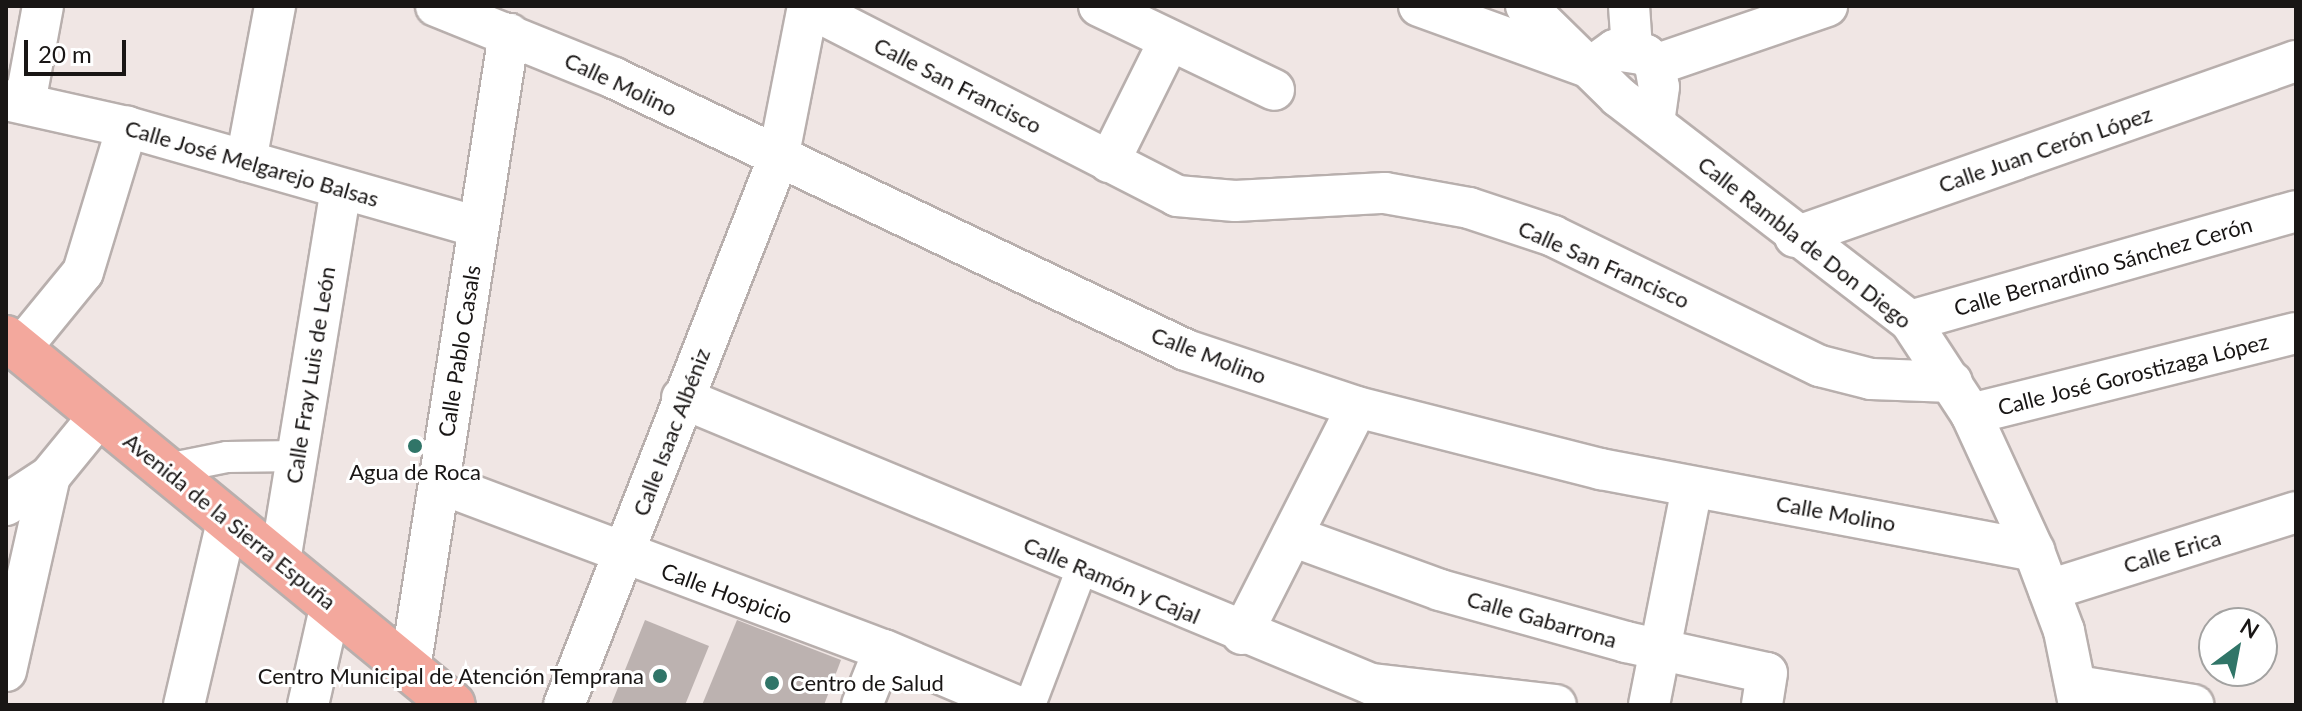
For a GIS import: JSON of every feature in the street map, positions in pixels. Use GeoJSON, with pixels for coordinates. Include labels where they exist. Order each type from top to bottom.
{"type":"FeatureCollection","features":[{"type":"Feature","properties":{"kind":"main road","name":"Avenida de la Sierra Espuña"},"geometry":{"type":"LineString","coordinates":[[10,342],[453,705]]}},
{"type":"Feature","properties":{"kind":"street","name":"Calle José Melgarejo Balsas"},"geometry":{"type":"LineString","coordinates":[[43,6],[15,101],[127,127],[478,227]]}},
{"type":"Feature","properties":{"kind":"street"},"geometry":{"type":"LineString","coordinates":[[246,161],[275,6]]}},
{"type":"Feature","properties":{"kind":"street","name":"Calle Molino"},"geometry":{"type":"LineString","coordinates":[[436,6],[614,78],[778,159],[1186,350],[1357,407],[1692,488],[2034,551]]}},
{"type":"Feature","properties":{"kind":"street","name":"Calle Isaac Albéniz"},"geometry":{"type":"LineString","coordinates":[[564,705],[778,159],[808,6]]}},
{"type":"Feature","properties":{"kind":"street","name":"Calle San Francisco"},"geometry":{"type":"LineString","coordinates":[[808,6],[1177,196],[1235,201],[1385,193],[1469,208],[1553,236],[1820,366],[1962,398]]}},
{"type":"Feature","properties":{"kind":"street"},"geometry":{"type":"LineString","coordinates":[[1099,6],[1274,90]]}},
{"type":"Feature","properties":{"kind":"street"},"geometry":{"type":"LineString","coordinates":[[1419,6],[1590,68],[1615,50],[1643,57],[1827,6]]}},
{"type":"Feature","properties":{"kind":"street"},"geometry":{"type":"LineString","coordinates":[[1629,6],[1643,57],[1659,87],[1654,122]]}},
{"type":"Feature","properties":{"kind":"street","name":"Calle Rambla de Don Diego"},"geometry":{"type":"LineString","coordinates":[[1532,8],[1590,68],[1654,122],[1795,237],[1910,321],[1962,398],[2034,551],[2049,590],[2078,695]]}},
{"type":"Feature","properties":{"kind":"street","name":"Calle Pablo Casals"},"geometry":{"type":"LineString","coordinates":[[410,669],[509,34]]}},
{"type":"Feature","properties":{"kind":"street"},"geometry":{"type":"LineString","coordinates":[[1109,162],[1169,41]]}},
{"type":"Feature","properties":{"kind":"street","name":"Calle Juan Cerón López"},"geometry":{"type":"LineString","coordinates":[[1795,237],[2296,61]]}},
{"type":"Feature","properties":{"kind":"street"},"geometry":{"type":"LineString","coordinates":[[10,342],[83,272],[127,127]]}},
{"type":"Feature","properties":{"kind":"street","name":"Calle Fray Luis de León"},"geometry":{"type":"LineString","coordinates":[[280,561],[341,189]]}},
{"type":"Feature","properties":{"kind":"street","name":"Calle Bernardino Sánchez Cerón"},"geometry":{"type":"LineString","coordinates":[[1910,321],[2296,211]]}},
{"type":"Feature","properties":{"kind":"street","name":"Calle José Gorostizaga López"},"geometry":{"type":"LineString","coordinates":[[1962,398],[2296,333]]}},
{"type":"Feature","properties":{"kind":"street","name":"Calle Ramón y Cajal"},"geometry":{"type":"LineString","coordinates":[[682,398],[1242,634],[1369,695],[1556,705]]}},
{"type":"Feature","properties":{"kind":"street"},"geometry":{"type":"LineString","coordinates":[[1242,634],[1357,407]]}},
{"type":"Feature","properties":{"kind":"street"},"geometry":{"type":"LineString","coordinates":[[6,505],[50,476],[100,415]]}},
{"type":"Feature","properties":{"kind":"street"},"geometry":{"type":"LineString","coordinates":[[167,469],[227,457],[297,456]]}},
{"type":"Feature","properties":{"kind":"street"},"geometry":{"type":"LineString","coordinates":[[6,671],[50,476]]}},
{"type":"Feature","properties":{"kind":"street","name":"Calle Hospicio"},"geometry":{"type":"LineString","coordinates":[[439,483],[623,555],[884,650],[1014,705]]}},
{"type":"Feature","properties":{"kind":"street"},"geometry":{"type":"LineString","coordinates":[[1649,705],[1692,488]]}},
{"type":"Feature","properties":{"kind":"street","name":"Calle Erica"},"geometry":{"type":"LineString","coordinates":[[2049,590],[2296,512]]}},
{"type":"Feature","properties":{"kind":"street"},"geometry":{"type":"LineString","coordinates":[[184,705],[228,518]]}},
{"type":"Feature","properties":{"kind":"street","name":"Calle Gabarrona"},"geometry":{"type":"LineString","coordinates":[[1292,536],[1440,590],[1660,650],[1767,673],[1762,705]]}},
{"type":"Feature","properties":{"kind":"street"},"geometry":{"type":"LineString","coordinates":[[1030,705],[1082,568]]}},
{"type":"Feature","properties":{"kind":"street"},"geometry":{"type":"LineString","coordinates":[[308,705],[331,604]]}},
{"type":"Feature","properties":{"kind":"street"},"geometry":{"type":"LineString","coordinates":[[862,705],[884,650]]}},
{"type":"Feature","properties":{"kind":"street"},"geometry":{"type":"LineString","coordinates":[[2078,695],[2193,705]]}},
{"type":"Feature","properties":{"kind":"building","name":"Centro Municipal de Atención Temprana"},"geometry":{"type":"Polygon","coordinates":[[[645,620],[709,646],[685,705],[611,705],[645,620]]]}},
{"type":"Feature","properties":{"kind":"building","name":"Centro de Salud"},"geometry":{"type":"Polygon","coordinates":[[[737,620],[841,660],[824,705],[702,705],[737,620]]]}},
{"type":"Feature","properties":{"kind":"place","name":"Agua de Roca"},"geometry":{"type":"Point","coordinates":[415,446]}},
{"type":"Feature","properties":{"kind":"place","name":"Centro Municipal de Atención Temprana"},"geometry":{"type":"Point","coordinates":[660,676]}},
{"type":"Feature","properties":{"kind":"place","name":"Centro de Salud"},"geometry":{"type":"Point","coordinates":[772,683]}}]}
